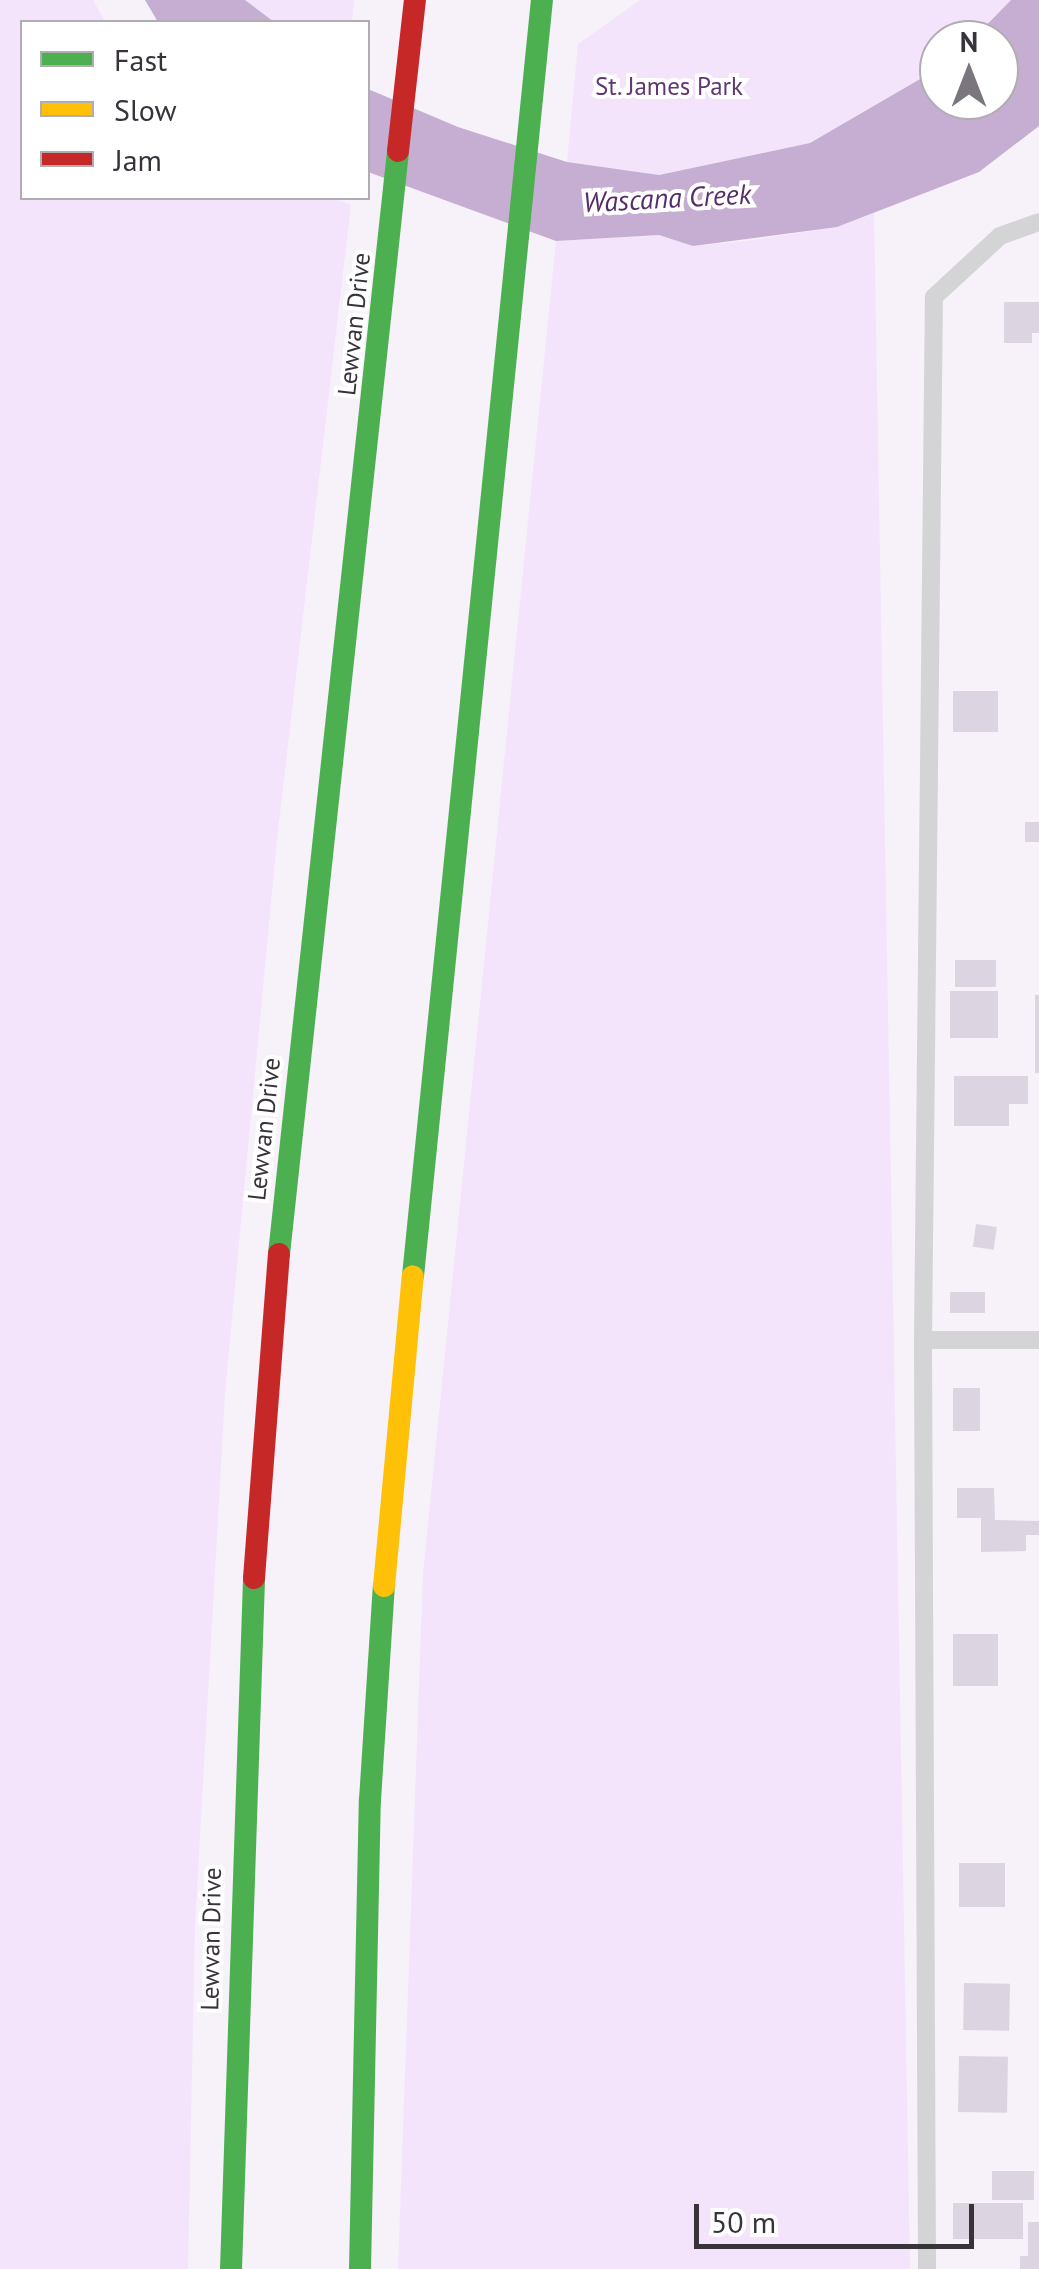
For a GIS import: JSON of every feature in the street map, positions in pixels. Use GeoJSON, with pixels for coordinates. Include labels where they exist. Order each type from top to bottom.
{"type":"FeatureCollection","features":[{"type":"Feature","properties":{"kind":"main road","name":"Lewvan Drive"},"geometry":{"type":"LineString","coordinates":[[230,2269],[242,1792],[258,1507],[284,1195],[416,0]]}},
{"type":"Feature","properties":{"kind":"main road"},"geometry":{"type":"LineString","coordinates":[[360,2269],[370,1819],[388,1522],[542,10]]}},
{"type":"Feature","properties":{"kind":"lane"},"geometry":{"type":"LineString","coordinates":[[928,2269],[923,1340],[934,297],[1000,236],[1039,222]]}},
{"type":"Feature","properties":{"kind":"lane"},"geometry":{"type":"LineString","coordinates":[[923,1340],[1039,1340]]}},
{"type":"Feature","properties":{"kind":"green space"},"geometry":{"type":"Polygon","coordinates":[[[0,0],[93,0],[104,20],[20,20],[20,200],[338,200],[351,205],[277,839],[225,1393],[195,1926],[188,2269],[0,2269],[0,0]]]}},
{"type":"Feature","properties":{"kind":"green space"},"geometry":{"type":"Polygon","coordinates":[[[245,0],[354,0],[352,20],[271,20],[245,0]]]}},
{"type":"Feature","properties":{"kind":"green space","name":"St. James Park"},"geometry":{"type":"Polygon","coordinates":[[[640,0],[1011,0],[992,20],[919,20],[919,80],[810,143],[659,175],[567,162],[578,44],[640,0]]]}},
{"type":"Feature","properties":{"kind":"green space"},"geometry":{"type":"Polygon","coordinates":[[[874,213],[910,2269],[398,2269],[423,1574],[556,241],[660,235],[693,246],[837,227],[874,213]]]}},
{"type":"Feature","properties":{"kind":"water"},"geometry":{"type":"Polygon","coordinates":[[[145,0],[245,0],[271,20],[157,20],[145,0]]]}},
{"type":"Feature","properties":{"kind":"water","name":"Wascana Creek"},"geometry":{"type":"Polygon","coordinates":[[[1011,0],[1039,0],[1039,126],[979,172],[837,227],[693,246],[659,235],[556,241],[370,173],[370,90],[458,127],[567,162],[659,175],[810,143],[919,80],[919,120],[1019,120],[1019,20],[992,20],[1011,0]]]}},
{"type":"Feature","properties":{"kind":"building"},"geometry":{"type":"Polygon","coordinates":[[[1004,302],[1039,302],[1039,333],[1032,333],[1032,343],[1004,343],[1004,302]]]}},
{"type":"Feature","properties":{"kind":"building"},"geometry":{"type":"Polygon","coordinates":[[[953,691],[998,691],[998,732],[953,732],[953,691]]]}},
{"type":"Feature","properties":{"kind":"building"},"geometry":{"type":"Polygon","coordinates":[[[1025,822],[1039,822],[1039,842],[1025,842],[1025,822]]]}},
{"type":"Feature","properties":{"kind":"building"},"geometry":{"type":"Polygon","coordinates":[[[955,960],[996,960],[996,987],[955,987],[955,960]]]}},
{"type":"Feature","properties":{"kind":"building"},"geometry":{"type":"Polygon","coordinates":[[[950,991],[998,991],[998,1038],[950,1038],[950,991]]]}},
{"type":"Feature","properties":{"kind":"building"},"geometry":{"type":"Polygon","coordinates":[[[1035,995],[1039,995],[1039,1073],[1035,1073],[1035,995]]]}},
{"type":"Feature","properties":{"kind":"building"},"geometry":{"type":"Polygon","coordinates":[[[954,1076],[1028,1076],[1028,1104],[1009,1104],[1009,1126],[954,1126],[954,1076]]]}},
{"type":"Feature","properties":{"kind":"building"},"geometry":{"type":"Polygon","coordinates":[[[976,1224],[997,1227],[994,1250],[973,1247],[976,1224]]]}},
{"type":"Feature","properties":{"kind":"building"},"geometry":{"type":"Polygon","coordinates":[[[950,1292],[985,1292],[985,1313],[950,1313],[950,1292]]]}},
{"type":"Feature","properties":{"kind":"building"},"geometry":{"type":"Polygon","coordinates":[[[953,1388],[980,1388],[980,1431],[953,1431],[953,1388]]]}},
{"type":"Feature","properties":{"kind":"building"},"geometry":{"type":"Polygon","coordinates":[[[957,1488],[994,1488],[995,1520],[1039,1521],[1039,1535],[1026,1535],[1026,1551],[981,1552],[981,1518],[957,1518],[957,1488]]]}},
{"type":"Feature","properties":{"kind":"building"},"geometry":{"type":"Polygon","coordinates":[[[953,1634],[998,1634],[998,1686],[953,1686],[953,1634]]]}},
{"type":"Feature","properties":{"kind":"building"},"geometry":{"type":"Polygon","coordinates":[[[959,1863],[1005,1863],[1005,1907],[959,1907],[959,1863]]]}},
{"type":"Feature","properties":{"kind":"building"},"geometry":{"type":"Polygon","coordinates":[[[964,1983],[1010,1984],[1009,2031],[963,2030],[964,1983]]]}},
{"type":"Feature","properties":{"kind":"building"},"geometry":{"type":"Polygon","coordinates":[[[959,2056],[1008,2057],[1007,2113],[958,2112],[959,2056]]]}},
{"type":"Feature","properties":{"kind":"building"},"geometry":{"type":"Polygon","coordinates":[[[992,2171],[1034,2171],[1034,2200],[992,2200],[992,2171]]]}},
{"type":"Feature","properties":{"kind":"building"},"geometry":{"type":"Polygon","coordinates":[[[953,2203],[1023,2203],[1023,2239],[953,2239],[953,2203]]]}},
{"type":"Feature","properties":{"kind":"building"},"geometry":{"type":"Polygon","coordinates":[[[1028,2222],[1039,2222],[1039,2269],[1020,2269],[1020,2256],[1028,2256],[1028,2222]]]}},
{"type":"Feature","properties":{"kind":"traffic: fast"},"geometry":{"type":"LineString","coordinates":[[413,1276],[542,0]]}},
{"type":"Feature","properties":{"kind":"traffic: fast"},"geometry":{"type":"LineString","coordinates":[[279,1254],[398,151]]}},
{"type":"Feature","properties":{"kind":"traffic: fast"},"geometry":{"type":"LineString","coordinates":[[231,2269],[254,1578]]}},
{"type":"Feature","properties":{"kind":"traffic: fast"},"geometry":{"type":"LineString","coordinates":[[360,2269],[370,1800],[384,1586]]}},
{"type":"Feature","properties":{"kind":"traffic: slow"},"geometry":{"type":"LineString","coordinates":[[384,1586],[413,1276]]}},
{"type":"Feature","properties":{"kind":"traffic: jam"},"geometry":{"type":"LineString","coordinates":[[398,151],[415,0]]}},
{"type":"Feature","properties":{"kind":"traffic: jam"},"geometry":{"type":"LineString","coordinates":[[254,1578],[279,1254]]}}]}
